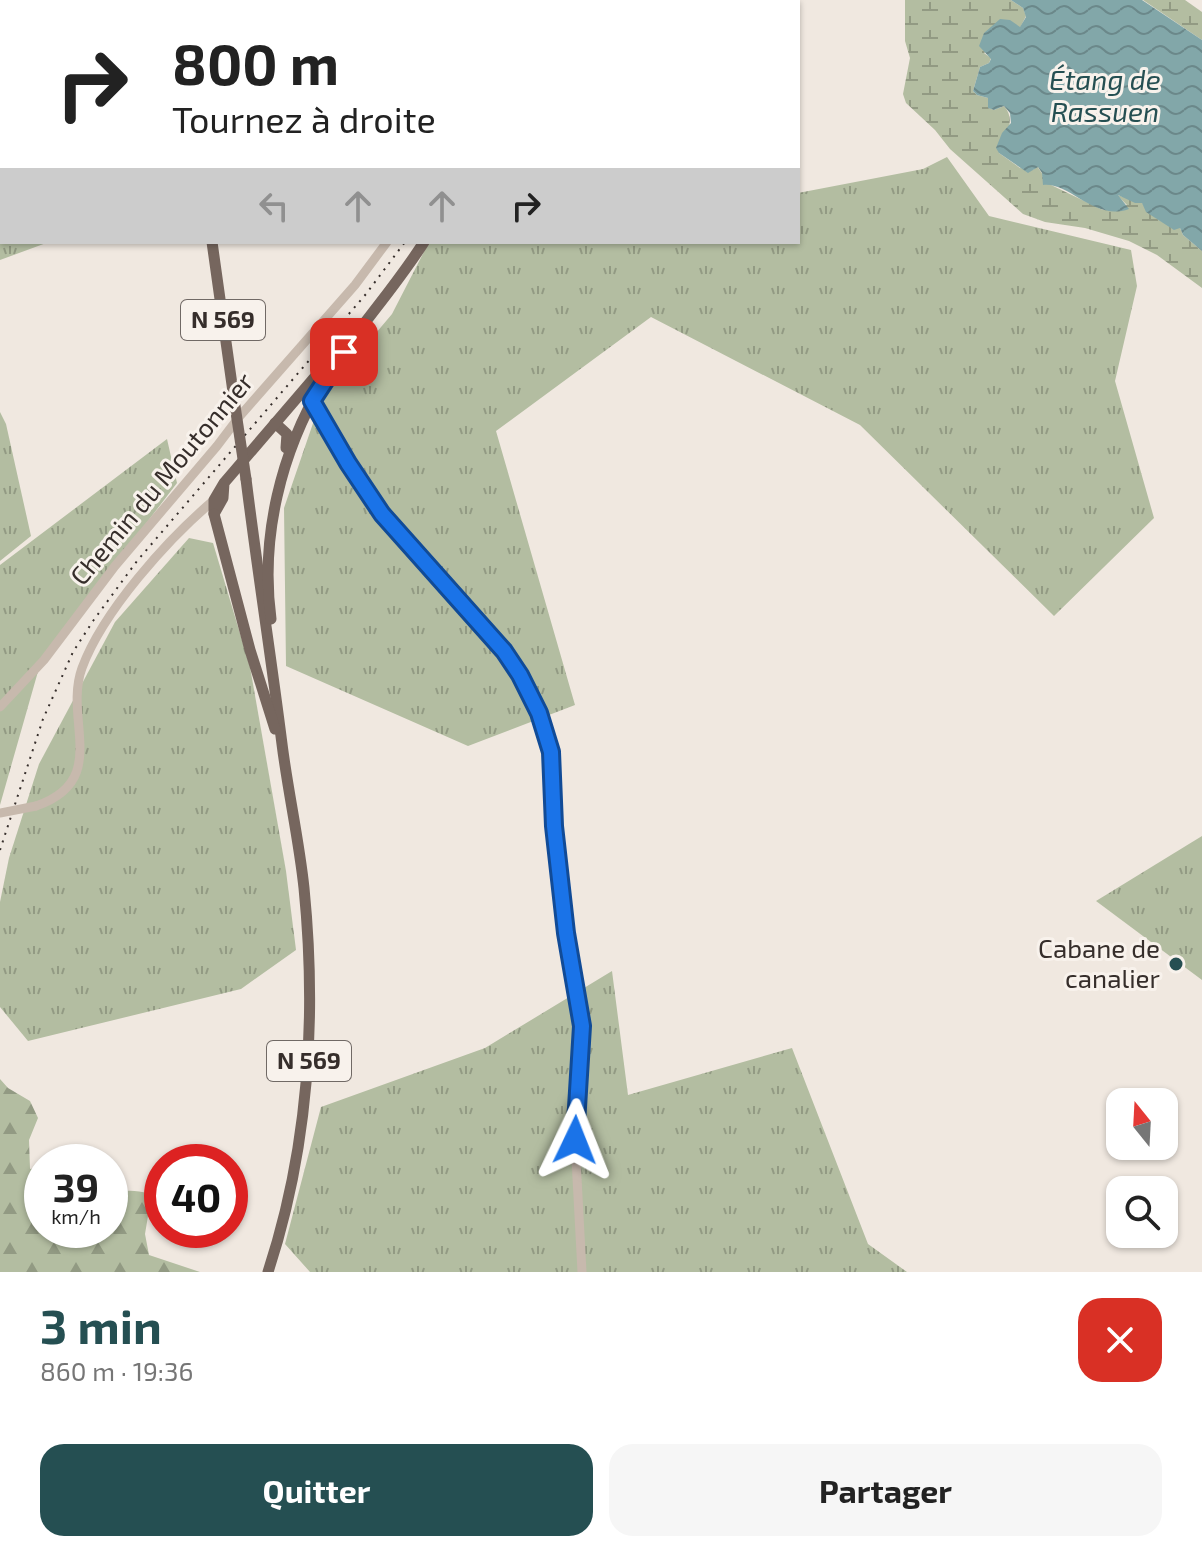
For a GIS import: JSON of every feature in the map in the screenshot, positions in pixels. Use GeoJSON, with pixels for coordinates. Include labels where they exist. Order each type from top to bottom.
{"type":"FeatureCollection","features":[{"type":"Feature","properties":{"kind":"main road","name":"N 569"},"geometry":{"type":"LineString","coordinates":[[212,244],[262,605],[274,671],[308,940],[310,1054],[299,1155],[268,1272]]}},
{"type":"Feature","properties":{"kind":"main road"},"geometry":{"type":"LineString","coordinates":[[276,504],[284,471],[312,401],[423,244]]}},
{"type":"Feature","properties":{"kind":"main road"},"geometry":{"type":"LineString","coordinates":[[214,514],[214,500],[224,483],[381,301]]}},
{"type":"Feature","properties":{"kind":"main road"},"geometry":{"type":"LineString","coordinates":[[295,399],[312,401]]}},
{"type":"Feature","properties":{"kind":"main road"},"geometry":{"type":"LineString","coordinates":[[295,399],[304,416]]}},
{"type":"Feature","properties":{"kind":"main road"},"geometry":{"type":"LineString","coordinates":[[275,423],[294,415],[304,416]]}},
{"type":"Feature","properties":{"kind":"main road"},"geometry":{"type":"LineString","coordinates":[[274,671],[276,649],[269,575],[276,485],[288,440],[285,430],[275,423]]}},
{"type":"Feature","properties":{"kind":"main road"},"geometry":{"type":"LineString","coordinates":[[214,514],[223,498],[224,483]]}},
{"type":"Feature","properties":{"kind":"main road","name":"N 569"},"geometry":{"type":"LineString","coordinates":[[214,514],[250,650],[282,745]]}},
{"type":"Feature","properties":{"kind":"street","name":"Chemin du Moutonnier"},"geometry":{"type":"LineString","coordinates":[[0,707],[44,660],[115,566],[345,296],[385,244]]}},
{"type":"Feature","properties":{"kind":"street"},"geometry":{"type":"LineString","coordinates":[[312,401],[382,514],[504,651],[539,713],[551,752],[554,826],[566,933],[582,1026],[575,1140],[582,1272]]}},
{"type":"Feature","properties":{"kind":"street"},"geometry":{"type":"LineString","coordinates":[[304,416],[326,424]]}},
{"type":"Feature","properties":{"kind":"street"},"geometry":{"type":"LineString","coordinates":[[0,813],[53,800],[70,784],[79,767],[78,695],[81,670],[129,589],[194,517],[214,500]]}},
{"type":"Feature","properties":{"kind":"street"},"geometry":{"type":"LineString","coordinates":[[194,517],[214,514]]}},
{"type":"Feature","properties":{"kind":"green space"},"geometry":{"type":"Polygon","coordinates":[[[905,0],[1011,0],[1023,8],[1026,16],[1020,28],[984,53],[991,58],[989,63],[980,67],[973,91],[988,98],[988,108],[994,110],[1004,106],[1008,111],[1009,129],[999,153],[1020,168],[1033,170],[1037,166],[1049,184],[1103,210],[1127,205],[1117,195],[1142,202],[1148,212],[1180,228],[1183,235],[1202,251],[1202,288],[1157,255],[1129,241],[1023,214],[950,149],[906,103],[903,94],[910,58],[905,41],[905,0]]]}},
{"type":"Feature","properties":{"kind":"green space"},"geometry":{"type":"Polygon","coordinates":[[[1143,0],[1185,0],[1202,12],[1202,40],[1143,0]]]}},
{"type":"Feature","properties":{"kind":"green space"},"geometry":{"type":"Polygon","coordinates":[[[947,157],[989,216],[1131,250],[1137,286],[1115,381],[1154,518],[1054,616],[860,425],[651,317],[496,431],[575,705],[468,746],[286,666],[284,508],[322,397],[392,314],[428,244],[800,244],[800,193],[923,169],[947,157]]]}},
{"type":"Feature","properties":{"kind":"green space"},"geometry":{"type":"Polygon","coordinates":[[[0,244],[44,244],[0,260],[0,244]]]}},
{"type":"Feature","properties":{"kind":"green space"},"geometry":{"type":"Polygon","coordinates":[[[0,412],[6,424],[31,536],[0,561],[0,412]]]}},
{"type":"Feature","properties":{"kind":"green space"},"geometry":{"type":"Polygon","coordinates":[[[167,439],[177,483],[41,661],[0,805],[0,565],[167,439]]]}},
{"type":"Feature","properties":{"kind":"green space"},"geometry":{"type":"Polygon","coordinates":[[[189,538],[213,543],[250,667],[286,871],[296,950],[241,989],[28,1041],[0,1007],[0,902],[9,858],[39,764],[115,622],[189,538]]]}},
{"type":"Feature","properties":{"kind":"green space"},"geometry":{"type":"Polygon","coordinates":[[[1202,836],[1202,980],[1096,901],[1202,836]]]}},
{"type":"Feature","properties":{"kind":"green space"},"geometry":{"type":"Polygon","coordinates":[[[612,971],[628,1095],[792,1048],[868,1244],[907,1272],[310,1272],[285,1244],[321,1107],[485,1048],[612,971]]]}},
{"type":"Feature","properties":{"kind":"green space"},"geometry":{"type":"Polygon","coordinates":[[[0,1079],[8,1088],[30,1101],[38,1118],[29,1144],[24,1144],[24,1248],[128,1248],[128,1191],[133,1191],[144,1193],[144,1248],[148,1248],[149,1255],[200,1272],[0,1272],[0,1079]]]}},
{"type":"Feature","properties":{"kind":"water","name":"Étang de Rassuen"},"geometry":{"type":"Polygon","coordinates":[[[1011,0],[1142,0],[1202,40],[1202,251],[1183,235],[1180,228],[1174,230],[1146,212],[1142,203],[1118,195],[1129,209],[1116,212],[1105,210],[1063,189],[1043,185],[1038,167],[1028,173],[999,153],[996,148],[1002,133],[1011,123],[1010,113],[1004,106],[994,110],[988,108],[988,98],[973,91],[980,67],[991,59],[979,46],[984,33],[1000,19],[1010,20],[1020,27],[1026,17],[1023,8],[1011,0]]]}},
{"type":"Feature","properties":{"kind":"railway"},"geometry":{"type":"LineString","coordinates":[[0,850],[43,719],[73,652],[93,621],[137,561],[366,294],[404,244]]}},
{"type":"Feature","properties":{"kind":"place","name":"Cabane de canalier"},"geometry":{"type":"Point","coordinates":[1176,964]}},
{"type":"Feature","properties":{"kind":"route"},"geometry":{"type":"LineString","coordinates":[[344,352],[312,401],[382,514],[504,651],[539,713],[551,752],[554,826],[566,933],[582,1026],[575,1140]]}}]}
